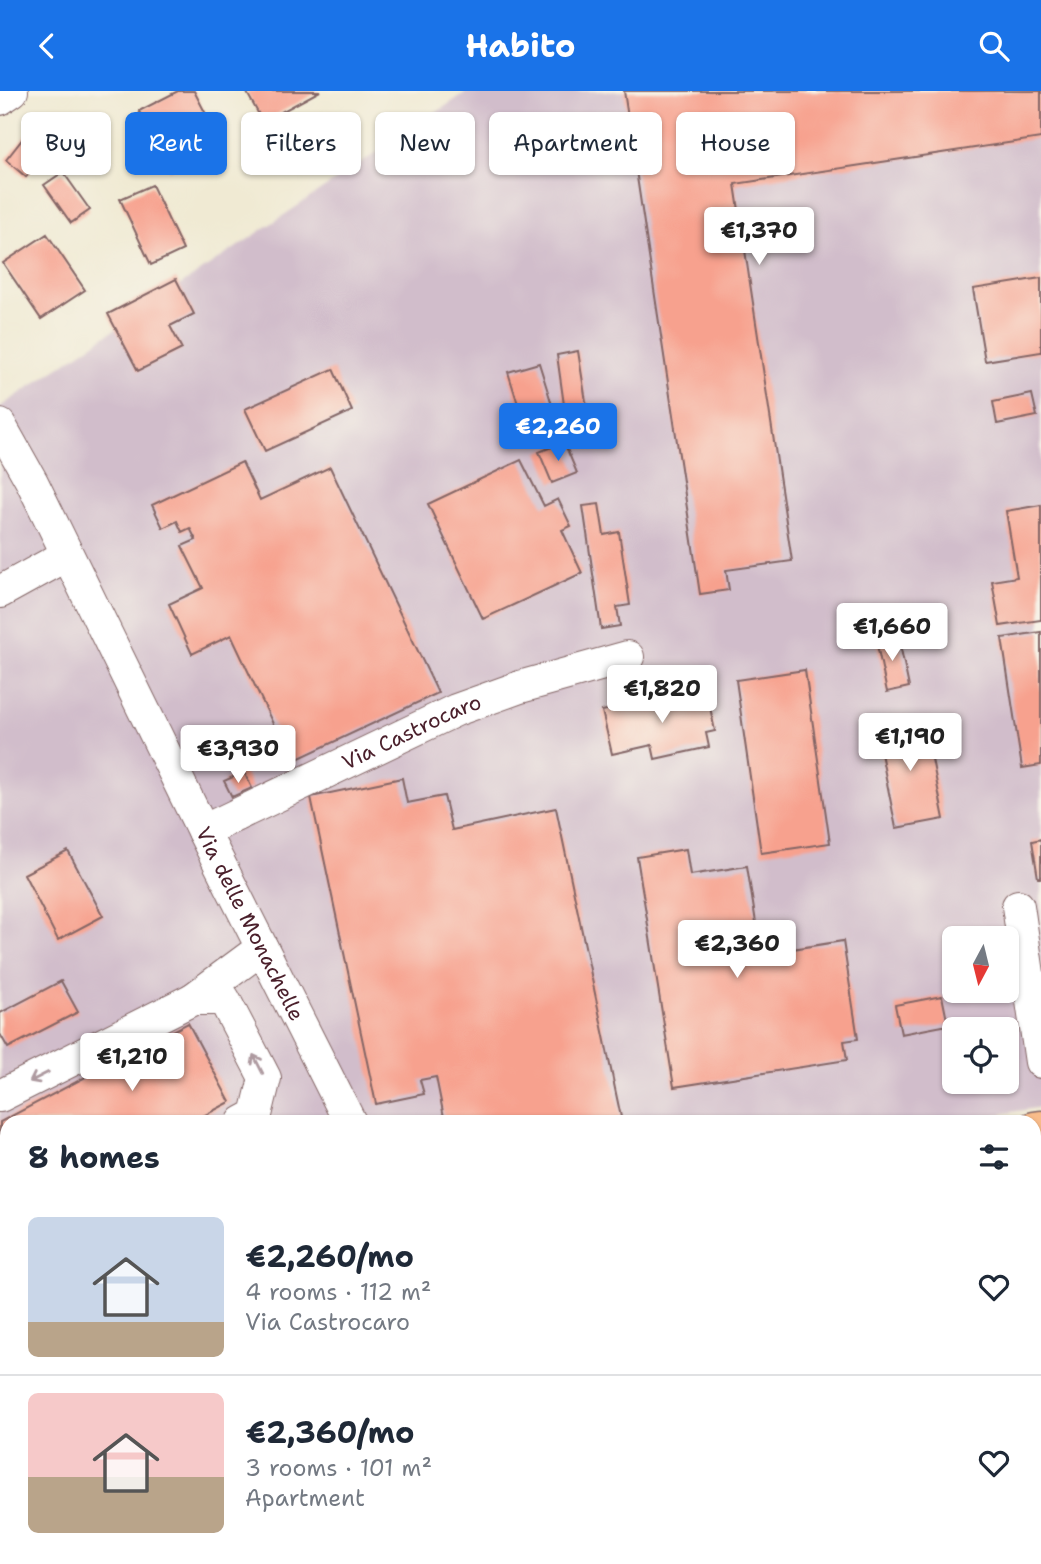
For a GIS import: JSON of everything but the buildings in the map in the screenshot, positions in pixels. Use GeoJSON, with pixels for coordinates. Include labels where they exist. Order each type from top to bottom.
{"type":"FeatureCollection","features":[{"type":"Feature","properties":{"kind":"street"},"geometry":{"type":"LineString","coordinates":[[0,99],[12,91]]}},
{"type":"Feature","properties":{"kind":"street","name":"Via delle Monachelle"},"geometry":{"type":"LineString","coordinates":[[0,425],[346,1115]]}},
{"type":"Feature","properties":{"kind":"street"},"geometry":{"type":"LineString","coordinates":[[0,591],[67,555]]}},
{"type":"Feature","properties":{"kind":"street","name":"Via Castrocaro"},"geometry":{"type":"LineString","coordinates":[[203,831],[456,710],[543,680],[628,657]]}},
{"type":"Feature","properties":{"kind":"street"},"geometry":{"type":"LineString","coordinates":[[1018,906],[1041,1062]]}},
{"type":"Feature","properties":{"kind":"street"},"geometry":{"type":"LineString","coordinates":[[0,1096],[193,999],[262,948]]}},
{"type":"Feature","properties":{"kind":"street"},"geometry":{"type":"LineString","coordinates":[[193,999],[224,999],[265,1078],[256,1115]]}},
{"type":"Feature","properties":{"kind":"shaded area"},"geometry":{"type":"Polygon","coordinates":[[[468,91],[1041,91],[1041,1107],[995,1115],[0,1115],[0,407],[344,175],[361,175],[361,163],[375,154],[375,175],[475,175],[475,112],[437,112],[468,91]]]}}]}
